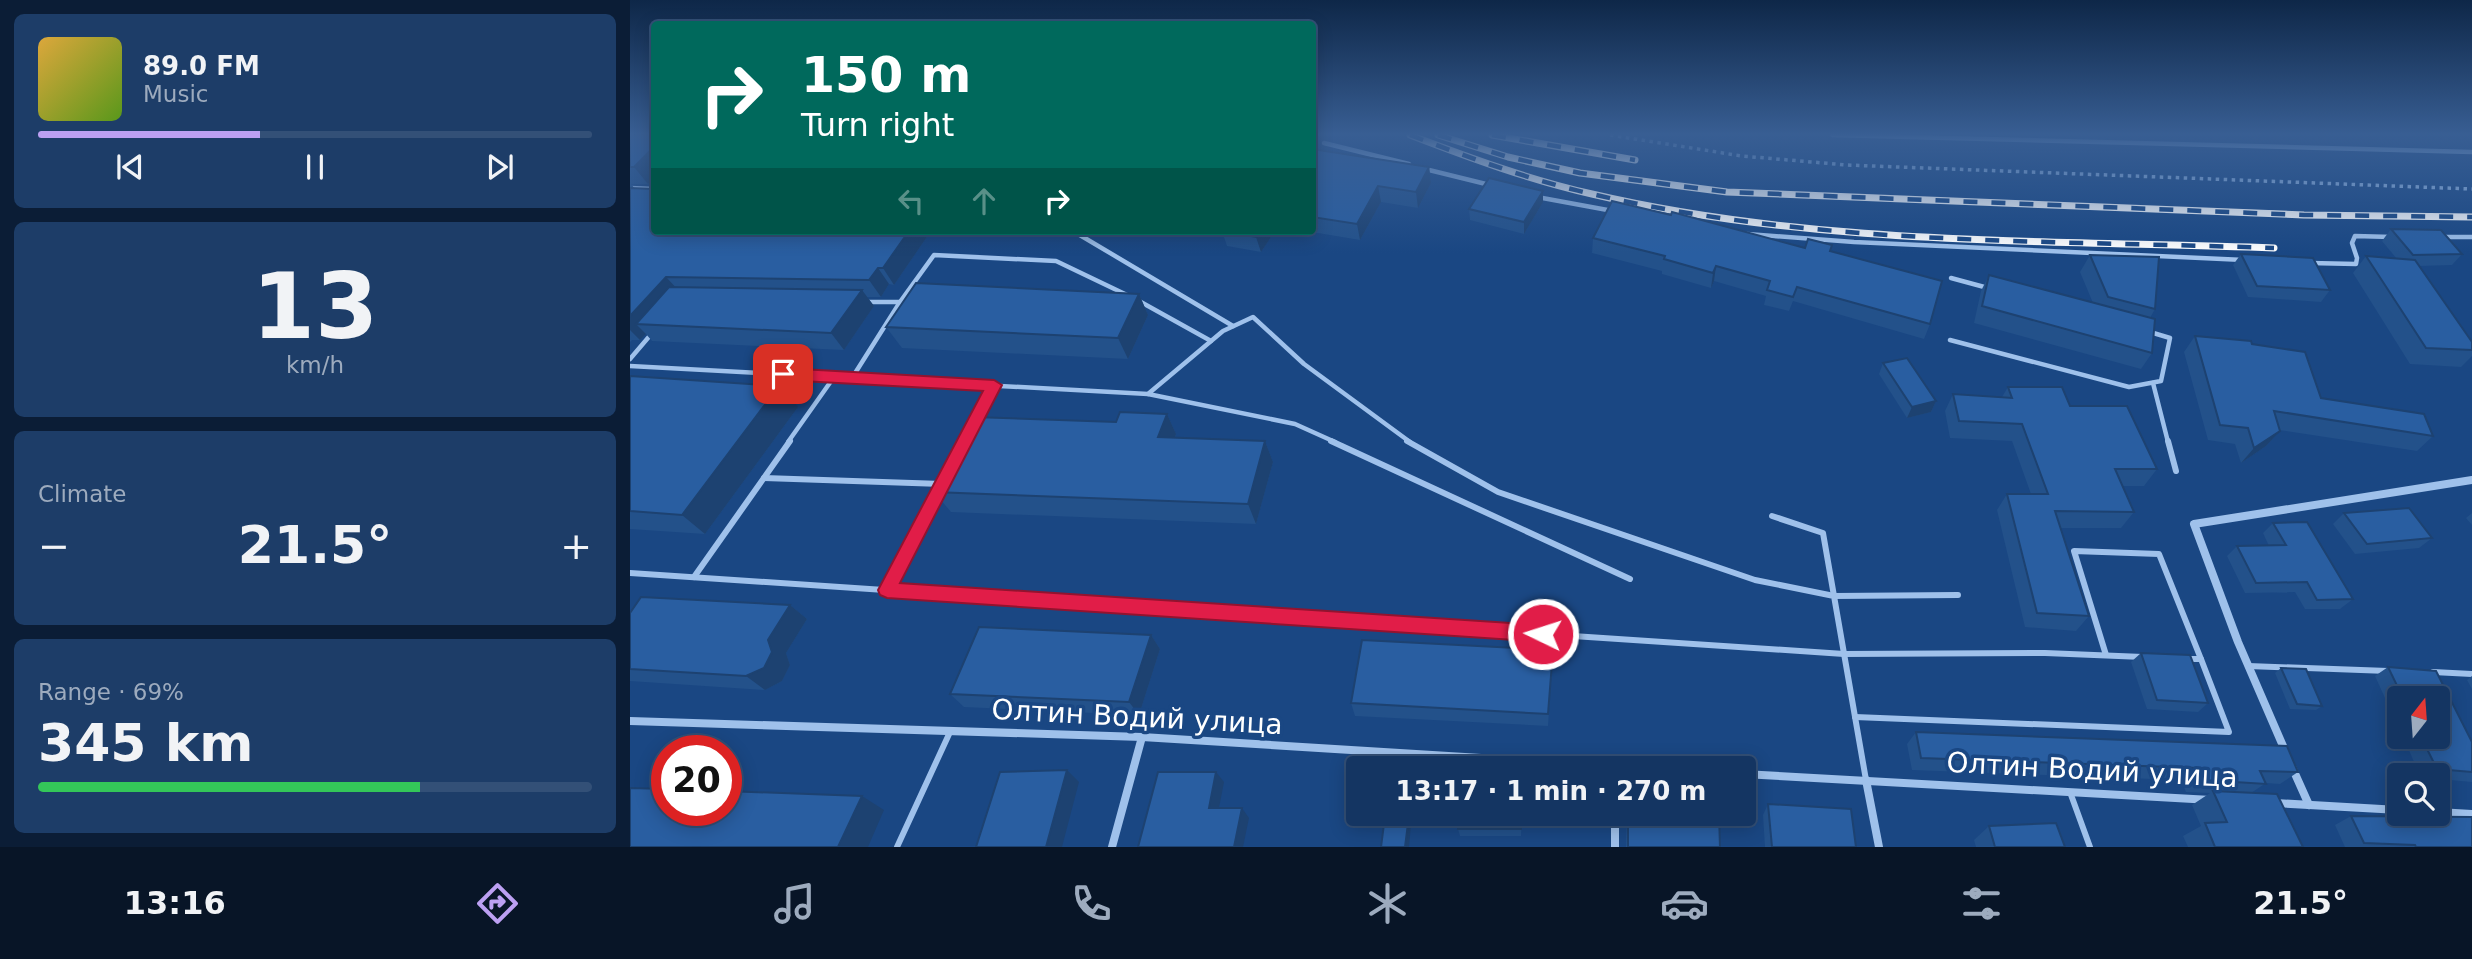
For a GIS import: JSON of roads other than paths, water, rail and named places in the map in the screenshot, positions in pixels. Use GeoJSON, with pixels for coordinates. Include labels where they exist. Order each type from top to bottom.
{"type":"FeatureCollection","features":[{"type":"Feature","properties":{"kind":"street"},"geometry":{"type":"LineString","coordinates":[[2309,805],[2248,666],[2194,524],[2472,480]]}},
{"type":"Feature","properties":{"kind":"street","name":"Олтин Водий улица"},"geometry":{"type":"LineString","coordinates":[[630,721],[1142,737],[1432,756]]}},
{"type":"Feature","properties":{"kind":"street"},"geometry":{"type":"LineString","coordinates":[[1112,847],[1142,737]]}},
{"type":"Feature","properties":{"kind":"street","name":"Олтин Водий улица"},"geometry":{"type":"LineString","coordinates":[[1756,775],[2216,800]]}},
{"type":"Feature","properties":{"kind":"street"},"geometry":{"type":"LineString","coordinates":[[1866,780],[1879,847]]}},
{"type":"Feature","properties":{"kind":"street","name":"Олтин Водий улица"},"geometry":{"type":"LineString","coordinates":[[2269,803],[2387,809]]}},
{"type":"Feature","properties":{"kind":"street"},"geometry":{"type":"LineString","coordinates":[[2450,813],[2472,814]]}},
{"type":"Feature","properties":{"kind":"street"},"geometry":{"type":"LineString","coordinates":[[1615,826],[1615,847]]}},
{"type":"Feature","properties":{"kind":"lane"},"geometry":{"type":"LineString","coordinates":[[1449,175],[1498,187]]}},
{"type":"Feature","properties":{"kind":"lane"},"geometry":{"type":"LineString","coordinates":[[630,188],[651,189]]}},
{"type":"Feature","properties":{"kind":"lane"},"geometry":{"type":"LineString","coordinates":[[1525,194],[1621,213]]}},
{"type":"Feature","properties":{"kind":"lane"},"geometry":{"type":"LineString","coordinates":[[1745,233],[1867,243],[2248,260]]}},
{"type":"Feature","properties":{"kind":"lane"},"geometry":{"type":"LineString","coordinates":[[1080,235],[1233,326]]}},
{"type":"Feature","properties":{"kind":"lane"},"geometry":{"type":"LineString","coordinates":[[2302,262],[2356,264],[2357,258],[2352,243],[2355,236],[2394,237]]}},
{"type":"Feature","properties":{"kind":"lane"},"geometry":{"type":"LineString","coordinates":[[2433,237],[2472,237]]}},
{"type":"Feature","properties":{"kind":"lane"},"geometry":{"type":"LineString","coordinates":[[852,378],[900,302],[934,255],[1056,261],[1180,321],[1211,341]]}},
{"type":"Feature","properties":{"kind":"lane"},"geometry":{"type":"LineString","coordinates":[[2357,258],[2370,262]]}},
{"type":"Feature","properties":{"kind":"lane"},"geometry":{"type":"LineString","coordinates":[[1951,278],[1989,288]]}},
{"type":"Feature","properties":{"kind":"lane"},"geometry":{"type":"LineString","coordinates":[[859,302],[900,302]]}},
{"type":"Feature","properties":{"kind":"lane"},"geometry":{"type":"LineString","coordinates":[[1148,394],[1211,341],[1233,326],[1253,317],[1304,364],[1399,436],[1498,492],[1755,580],[1834,596],[1958,595]]}},
{"type":"Feature","properties":{"kind":"lane"},"geometry":{"type":"LineString","coordinates":[[630,359],[656,329]]}},
{"type":"Feature","properties":{"kind":"lane"},"geometry":{"type":"LineString","coordinates":[[1950,340],[2129,387],[2161,382],[2170,338],[2144,331]]}},
{"type":"Feature","properties":{"kind":"lane"},"geometry":{"type":"LineString","coordinates":[[630,366],[1148,394],[1294,424],[1630,579]]}},
{"type":"Feature","properties":{"kind":"lane"},"geometry":{"type":"LineString","coordinates":[[694,577],[834,377]]}},
{"type":"Feature","properties":{"kind":"lane"},"geometry":{"type":"LineString","coordinates":[[2153,383],[2176,471]]}},
{"type":"Feature","properties":{"kind":"lane"},"geometry":{"type":"LineString","coordinates":[[968,435],[994,385]]}},
{"type":"Feature","properties":{"kind":"lane"},"geometry":{"type":"LineString","coordinates":[[887,590],[948,472]]}},
{"type":"Feature","properties":{"kind":"lane"},"geometry":{"type":"LineString","coordinates":[[764,478],[942,484]]}},
{"type":"Feature","properties":{"kind":"lane"},"geometry":{"type":"LineString","coordinates":[[1772,516],[1823,533],[1866,780]]}},
{"type":"Feature","properties":{"kind":"lane"},"geometry":{"type":"LineString","coordinates":[[1855,717],[2229,732],[2159,554],[2074,551],[2106,655]]}},
{"type":"Feature","properties":{"kind":"lane"},"geometry":{"type":"LineString","coordinates":[[630,573],[1844,654],[2045,653],[2147,657]]}},
{"type":"Feature","properties":{"kind":"lane"},"geometry":{"type":"LineString","coordinates":[[2174,658],[2201,659]]}},
{"type":"Feature","properties":{"kind":"lane"},"geometry":{"type":"LineString","coordinates":[[2248,666],[2393,671]]}},
{"type":"Feature","properties":{"kind":"lane"},"geometry":{"type":"LineString","coordinates":[[2419,672],[2472,674]]}},
{"type":"Feature","properties":{"kind":"lane"},"geometry":{"type":"LineString","coordinates":[[897,847],[950,732]]}},
{"type":"Feature","properties":{"kind":"lane"},"geometry":{"type":"LineString","coordinates":[[2070,792],[2090,847]]}},
{"type":"Feature","properties":{"kind":"railway"},"geometry":{"type":"LineString","coordinates":[[1521,175],[1592,194],[1676,211],[1846,232],[1932,238],[2274,248]]}},
{"type":"Feature","properties":{"kind":"railway"},"geometry":{"type":"LineString","coordinates":[[1592,175],[1727,192],[2304,215],[2472,217]]}}]}
